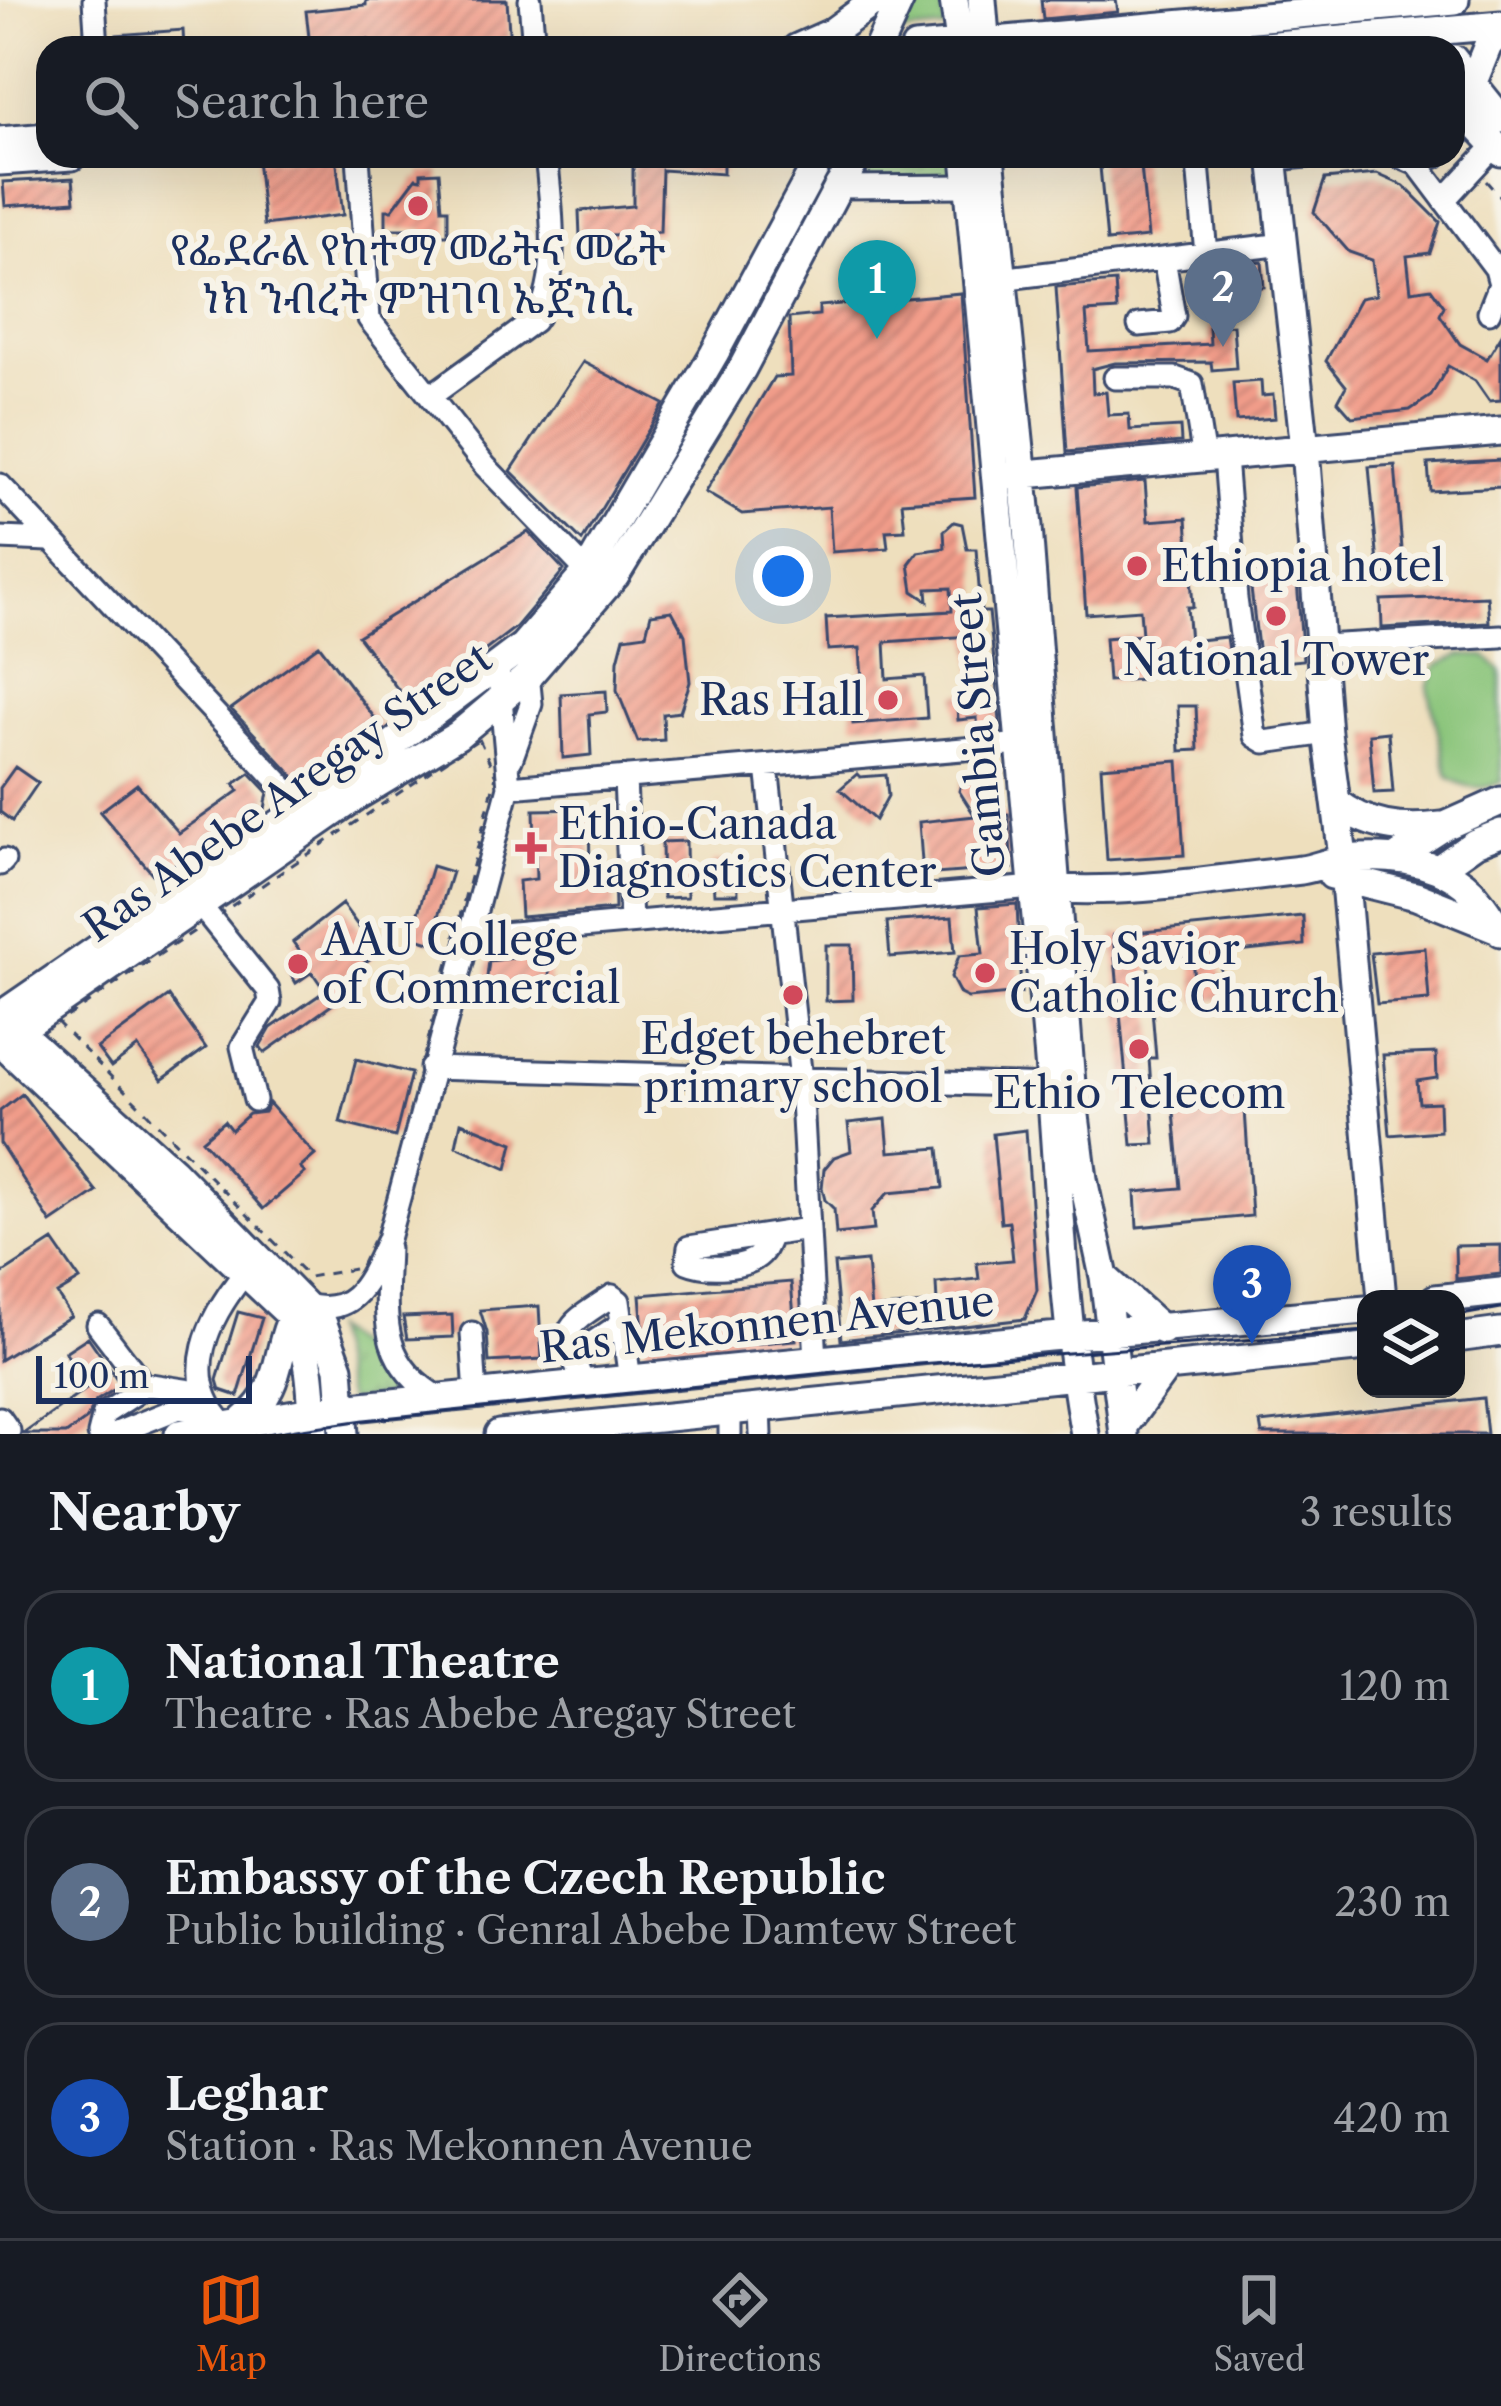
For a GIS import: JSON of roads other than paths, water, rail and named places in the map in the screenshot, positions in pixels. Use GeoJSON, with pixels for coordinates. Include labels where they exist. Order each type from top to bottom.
{"type":"FeatureCollection","features":[{"type":"Feature","properties":{"kind":"main road"},"geometry":{"type":"LineString","coordinates":[[823,36],[844,26],[876,0]]}},
{"type":"Feature","properties":{"kind":"main road"},"geometry":{"type":"LineString","coordinates":[[884,36],[900,0]]}},
{"type":"Feature","properties":{"kind":"main road"},"geometry":{"type":"LineString","coordinates":[[954,0],[969,36]]}},
{"type":"Feature","properties":{"kind":"main road"},"geometry":{"type":"LineString","coordinates":[[975,36],[982,0]]}},
{"type":"Feature","properties":{"kind":"main road"},"geometry":{"type":"LineString","coordinates":[[1286,16],[1313,0]]}},
{"type":"Feature","properties":{"kind":"main road"},"geometry":{"type":"LineString","coordinates":[[1070,36],[1360,5],[1455,0]]}},
{"type":"Feature","properties":{"kind":"main road"},"geometry":{"type":"LineString","coordinates":[[1400,2],[1432,36]]}},
{"type":"Feature","properties":{"kind":"main road"},"geometry":{"type":"LineString","coordinates":[[1360,5],[1390,36]]}},
{"type":"Feature","properties":{"kind":"main road"},"geometry":{"type":"LineString","coordinates":[[1458,36],[1501,28]]}},
{"type":"Feature","properties":{"kind":"main road"},"geometry":{"type":"LineString","coordinates":[[1465,102],[1488,45],[1501,28]]}},
{"type":"Feature","properties":{"kind":"main road"},"geometry":{"type":"LineString","coordinates":[[1465,112],[1499,138]]}},
{"type":"Feature","properties":{"kind":"main road"},"geometry":{"type":"LineString","coordinates":[[0,141],[36,137]]}},
{"type":"Feature","properties":{"kind":"main road"},"geometry":{"type":"LineString","coordinates":[[0,161],[36,158]]}},
{"type":"Feature","properties":{"kind":"main road"},"geometry":{"type":"LineString","coordinates":[[798,168],[804,186]]}},
{"type":"Feature","properties":{"kind":"main road","name":"Ras Abebe Aregay Street"},"geometry":{"type":"LineString","coordinates":[[3,1029],[310,815],[523,646],[596,580],[814,168]]}},
{"type":"Feature","properties":{"kind":"main road","name":"Ras Abebe Aregay Street"},"geometry":{"type":"LineString","coordinates":[[3,1029],[206,912],[310,815],[458,735],[529,675],[742,369],[851,168]]}},
{"type":"Feature","properties":{"kind":"main road","name":"Gambia Street"},"geometry":{"type":"LineString","coordinates":[[967,168],[990,280]]}},
{"type":"Feature","properties":{"kind":"main road","name":"Gambia Street"},"geometry":{"type":"LineString","coordinates":[[990,168],[990,280],[1046,888],[1083,1179],[1104,1277],[1124,1430]]}},
{"type":"Feature","properties":{"kind":"main road"},"geometry":{"type":"LineString","coordinates":[[1274,168],[1305,449],[1381,1290]]}},
{"type":"Feature","properties":{"kind":"main road"},"geometry":{"type":"LineString","coordinates":[[714,354],[742,369]]}},
{"type":"Feature","properties":{"kind":"main road"},"geometry":{"type":"LineString","coordinates":[[1008,476],[1501,431]]}},
{"type":"Feature","properties":{"kind":"main road"},"geometry":{"type":"LineString","coordinates":[[1046,888],[1167,884],[1344,869],[1395,858],[1445,826],[1501,801]]}},
{"type":"Feature","properties":{"kind":"main road"},"geometry":{"type":"LineString","coordinates":[[1336,802],[1376,825],[1445,826]]}},
{"type":"Feature","properties":{"kind":"main road"},"geometry":{"type":"LineString","coordinates":[[1438,869],[1475,843],[1501,833]]}},
{"type":"Feature","properties":{"kind":"main road"},"geometry":{"type":"LineString","coordinates":[[1395,858],[1438,869],[1482,899],[1500,930]]}},
{"type":"Feature","properties":{"kind":"main road"},"geometry":{"type":"LineString","coordinates":[[1344,869],[1500,930]]}},
{"type":"Feature","properties":{"kind":"main road","name":"Gambia Street"},"geometry":{"type":"LineString","coordinates":[[1046,888],[1065,1283],[1084,1434]]}},
{"type":"Feature","properties":{"kind":"main road"},"geometry":{"type":"LineString","coordinates":[[3,1029],[244,1274],[323,1324],[333,1345],[343,1421]]}},
{"type":"Feature","properties":{"kind":"main road"},"geometry":{"type":"LineString","coordinates":[[3,1029],[173,1171],[298,1310],[313,1423]]}},
{"type":"Feature","properties":{"kind":"main road"},"geometry":{"type":"LineString","coordinates":[[1104,1277],[1163,1330]]}},
{"type":"Feature","properties":{"kind":"main road"},"geometry":{"type":"LineString","coordinates":[[1033,1339],[1065,1283]]}},
{"type":"Feature","properties":{"kind":"main road"},"geometry":{"type":"LineString","coordinates":[[1465,1296],[1501,1292]]}},
{"type":"Feature","properties":{"kind":"main road"},"geometry":{"type":"LineString","coordinates":[[221,1412],[258,1408],[298,1310]]}},
{"type":"Feature","properties":{"kind":"main road","name":"Ras Mekonnen Avenue"},"geometry":{"type":"LineString","coordinates":[[179,1434],[221,1412],[313,1423],[343,1421],[441,1399],[1357,1311]]}},
{"type":"Feature","properties":{"kind":"main road"},"geometry":{"type":"LineString","coordinates":[[1465,1337],[1501,1332]]}},
{"type":"Feature","properties":{"kind":"main road","name":"Ras Mekonnen Avenue"},"geometry":{"type":"LineString","coordinates":[[499,1434],[761,1420],[1026,1381],[1357,1348]]}},
{"type":"Feature","properties":{"kind":"main road"},"geometry":{"type":"LineString","coordinates":[[1124,1430],[1166,1368]]}},
{"type":"Feature","properties":{"kind":"main road"},"geometry":{"type":"LineString","coordinates":[[1026,1381],[1045,1391],[1084,1434]]}},
{"type":"Feature","properties":{"kind":"street"},"geometry":{"type":"LineString","coordinates":[[94,0],[96,36]]}},
{"type":"Feature","properties":{"kind":"street"},"geometry":{"type":"LineString","coordinates":[[530,0],[532,36]]}},
{"type":"Feature","properties":{"kind":"street"},"geometry":{"type":"LineString","coordinates":[[1444,200],[1499,138]]}},
{"type":"Feature","properties":{"kind":"street"},"geometry":{"type":"LineString","coordinates":[[359,168],[369,319],[485,466],[596,580]]}},
{"type":"Feature","properties":{"kind":"street"},"geometry":{"type":"LineString","coordinates":[[431,395],[534,321],[545,306],[551,203],[547,168]]}},
{"type":"Feature","properties":{"kind":"street"},"geometry":{"type":"LineString","coordinates":[[1198,168],[1206,254]]}},
{"type":"Feature","properties":{"kind":"street"},"geometry":{"type":"LineString","coordinates":[[1423,168],[1496,268],[1499,284],[1489,312]]}},
{"type":"Feature","properties":{"kind":"street"},"geometry":{"type":"LineString","coordinates":[[838,187],[969,186]]}},
{"type":"Feature","properties":{"kind":"street"},"geometry":{"type":"LineString","coordinates":[[990,280],[1284,244]]}},
{"type":"Feature","properties":{"kind":"street"},"geometry":{"type":"LineString","coordinates":[[1139,325],[1170,322],[1174,316],[1164,259]]}},
{"type":"Feature","properties":{"kind":"street"},"geometry":{"type":"LineString","coordinates":[[1115,378],[1174,378],[1192,384],[1215,458],[1255,736],[1264,742],[1328,733]]}},
{"type":"Feature","properties":{"kind":"street"},"geometry":{"type":"LineString","coordinates":[[4,496],[310,815]]}},
{"type":"Feature","properties":{"kind":"street"},"geometry":{"type":"LineString","coordinates":[[0,538],[49,540]]}},
{"type":"Feature","properties":{"kind":"street"},"geometry":{"type":"LineString","coordinates":[[1322,646],[1501,636]]}},
{"type":"Feature","properties":{"kind":"street"},"geometry":{"type":"LineString","coordinates":[[441,1399],[408,1376],[392,1350],[386,1305],[388,1239],[531,704],[523,646]]}},
{"type":"Feature","properties":{"kind":"street"},"geometry":{"type":"LineString","coordinates":[[499,665],[509,777]]}},
{"type":"Feature","properties":{"kind":"street"},"geometry":{"type":"LineString","coordinates":[[509,777],[625,778],[1032,743]]}},
{"type":"Feature","properties":{"kind":"street"},"geometry":{"type":"LineString","coordinates":[[767,766],[801,1080],[816,1361]]}},
{"type":"Feature","properties":{"kind":"street"},"geometry":{"type":"LineString","coordinates":[[625,778],[631,922]]}},
{"type":"Feature","properties":{"kind":"street"},"geometry":{"type":"LineString","coordinates":[[468,937],[1046,888]]}},
{"type":"Feature","properties":{"kind":"street"},"geometry":{"type":"LineString","coordinates":[[206,912],[268,990],[269,1002],[242,1047],[255,1100]]}},
{"type":"Feature","properties":{"kind":"street"},"geometry":{"type":"LineString","coordinates":[[431,1068],[1052,1086]]}},
{"type":"Feature","properties":{"kind":"street"},"geometry":{"type":"LineString","coordinates":[[771,1235],[808,1229]]}},
{"type":"Feature","properties":{"kind":"street"},"geometry":{"type":"LineString","coordinates":[[298,1310],[333,1307],[356,1297],[388,1239]]}},
{"type":"Feature","properties":{"kind":"street"},"geometry":{"type":"LineString","coordinates":[[221,1412],[199,1372],[206,1333],[244,1274]]}},
{"type":"Feature","properties":{"kind":"street"},"geometry":{"type":"LineString","coordinates":[[584,1385],[573,1356],[622,1323],[630,1380]]}},
{"type":"Feature","properties":{"kind":"street"},"geometry":{"type":"LineString","coordinates":[[98,1325],[137,1383],[136,1394],[104,1414],[99,1434]]}},
{"type":"Feature","properties":{"kind":"street"},"geometry":{"type":"LineString","coordinates":[[472,1333],[476,1396]]}},
{"type":"Feature","properties":{"kind":"street"},"geometry":{"type":"LineString","coordinates":[[137,1383],[221,1412]]}},
{"type":"Feature","properties":{"kind":"street"},"geometry":{"type":"LineString","coordinates":[[114,1434],[179,1408],[221,1412]]}},
{"type":"Feature","properties":{"kind":"tram line"},"geometry":{"type":"LineString","coordinates":[[1465,1314],[1501,1308]]}},
{"type":"Feature","properties":{"kind":"tram line"},"geometry":{"type":"LineString","coordinates":[[268,1434],[904,1365],[1357,1332]]}},
{"type":"Feature","properties":{"kind":"place","name":"የፌደራል የከተማ መሬትና መሬት ነክ ንብረት ምዝገባ ኤጀንሲ"},"geometry":{"type":"Point","coordinates":[418,206]}},
{"type":"Feature","properties":{"kind":"place","name":"National Theatre"},"geometry":{"type":"Point","coordinates":[877,339]}},
{"type":"Feature","properties":{"kind":"place","name":"Embassy of the Czech Republic"},"geometry":{"type":"Point","coordinates":[1223,347]}},
{"type":"Feature","properties":{"kind":"place","name":"Ethiopia hotel"},"geometry":{"type":"Point","coordinates":[1137,566]}},
{"type":"Feature","properties":{"kind":"place","name":"National Tower"},"geometry":{"type":"Point","coordinates":[1276,616]}},
{"type":"Feature","properties":{"kind":"place","name":"Ras Hall"},"geometry":{"type":"Point","coordinates":[888,700]}},
{"type":"Feature","properties":{"kind":"place","name":"Ethio-Canada Diagnostics Center"},"geometry":{"type":"Point","coordinates":[531,848]}},
{"type":"Feature","properties":{"kind":"place","name":"AAU College of Commercial"},"geometry":{"type":"Point","coordinates":[298,964]}},
{"type":"Feature","properties":{"kind":"place","name":"Holy Savior Catholic Church"},"geometry":{"type":"Point","coordinates":[985,973]}},
{"type":"Feature","properties":{"kind":"place","name":"Edget behebret primary school"},"geometry":{"type":"Point","coordinates":[793,995]}},
{"type":"Feature","properties":{"kind":"place","name":"Ethio Telecom"},"geometry":{"type":"Point","coordinates":[1139,1049]}},
{"type":"Feature","properties":{"kind":"place","name":"Leghar"},"geometry":{"type":"Point","coordinates":[1252,1344]}}]}
